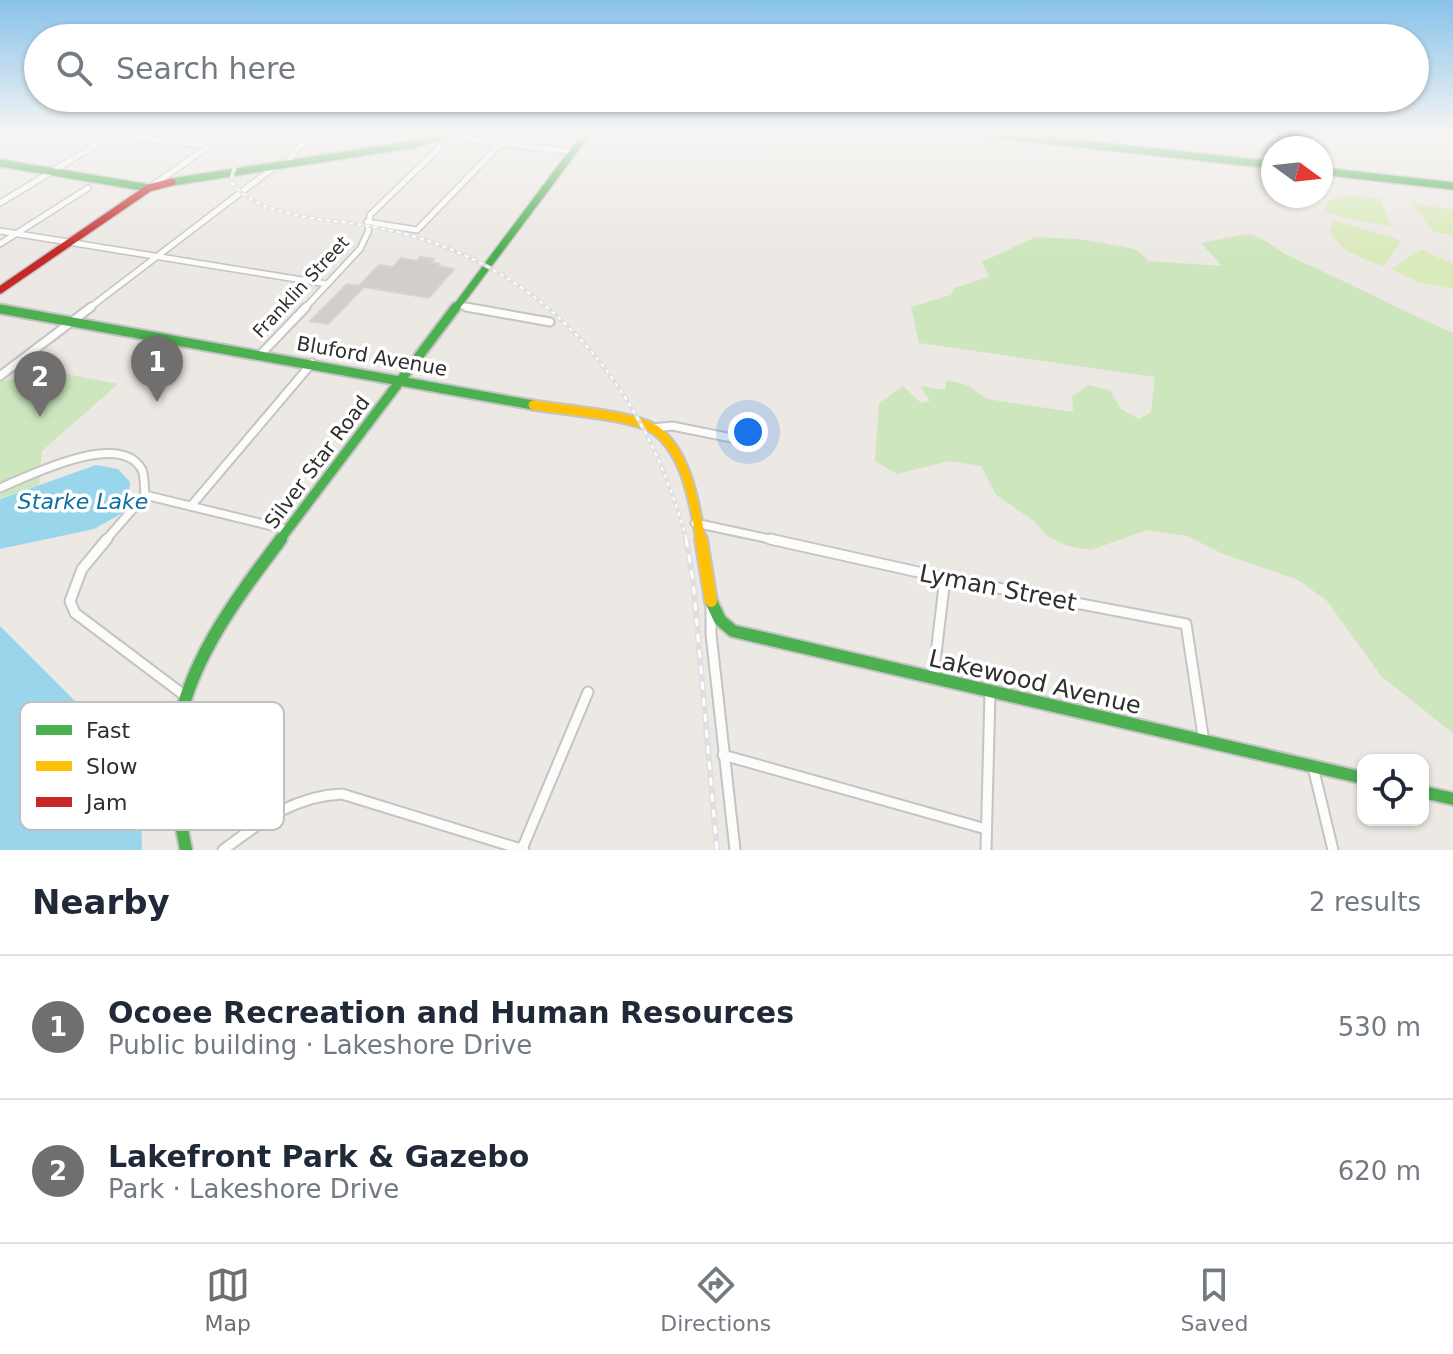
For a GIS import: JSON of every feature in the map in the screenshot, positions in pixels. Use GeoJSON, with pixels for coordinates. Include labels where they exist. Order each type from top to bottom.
{"type":"FeatureCollection","features":[{"type":"Feature","properties":{"kind":"street"},"geometry":{"type":"LineString","coordinates":[[0,203],[52,173]]}},
{"type":"Feature","properties":{"kind":"street"},"geometry":{"type":"LineString","coordinates":[[57,173],[147,189],[227,173]]}},
{"type":"Feature","properties":{"kind":"street"},"geometry":{"type":"LineString","coordinates":[[0,290],[171,173]]}},
{"type":"Feature","properties":{"kind":"street"},"geometry":{"type":"LineString","coordinates":[[0,376],[270,173]]}},
{"type":"Feature","properties":{"kind":"street","name":"Franklin Street"},"geometry":{"type":"LineString","coordinates":[[261,354],[360,249],[373,211],[413,173]]}},
{"type":"Feature","properties":{"kind":"street"},"geometry":{"type":"LineString","coordinates":[[367,222],[417,230],[472,173]]}},
{"type":"Feature","properties":{"kind":"street","name":"Silver Star Road"},"geometry":{"type":"LineString","coordinates":[[182,702],[206,645],[288,530],[556,173]]}},
{"type":"Feature","properties":{"kind":"street"},"geometry":{"type":"LineString","coordinates":[[1336,173],[1453,186]]}},
{"type":"Feature","properties":{"kind":"street"},"geometry":{"type":"LineString","coordinates":[[0,244],[88,188]]}},
{"type":"Feature","properties":{"kind":"street"},"geometry":{"type":"LineString","coordinates":[[0,231],[327,284]]}},
{"type":"Feature","properties":{"kind":"street"},"geometry":{"type":"LineString","coordinates":[[457,305],[550,322]]}},
{"type":"Feature","properties":{"kind":"street","name":"Bluford Avenue"},"geometry":{"type":"LineString","coordinates":[[0,309],[402,379],[652,428],[672,426],[737,439]]}},
{"type":"Feature","properties":{"kind":"street"},"geometry":{"type":"LineString","coordinates":[[191,506],[312,363]]}},
{"type":"Feature","properties":{"kind":"street"},"geometry":{"type":"LineString","coordinates":[[652,428],[674,448],[688,487],[711,603],[711,634],[735,850]]}},
{"type":"Feature","properties":{"kind":"street"},"geometry":{"type":"LineString","coordinates":[[0,488],[87,454],[111,451],[125,455],[141,466],[146,479],[145,495],[82,569],[70,601],[75,613],[184,695]]}},
{"type":"Feature","properties":{"kind":"street"},"geometry":{"type":"LineString","coordinates":[[145,495],[288,530]]}},
{"type":"Feature","properties":{"kind":"street","name":"Lyman Street"},"geometry":{"type":"LineString","coordinates":[[695,523],[945,578],[1186,624],[1204,742]]}},
{"type":"Feature","properties":{"kind":"street"},"geometry":{"type":"LineString","coordinates":[[933,679],[945,578]]}},
{"type":"Feature","properties":{"kind":"street","name":"Lakewood Avenue"},"geometry":{"type":"LineString","coordinates":[[711,603],[720,620],[733,631],[1357,777]]}},
{"type":"Feature","properties":{"kind":"street"},"geometry":{"type":"LineString","coordinates":[[284,806],[318,793],[342,794],[523,850],[588,692]]}},
{"type":"Feature","properties":{"kind":"street"},"geometry":{"type":"LineString","coordinates":[[986,850],[990,692]]}},
{"type":"Feature","properties":{"kind":"street"},"geometry":{"type":"LineString","coordinates":[[723,755],[986,829]]}},
{"type":"Feature","properties":{"kind":"street"},"geometry":{"type":"LineString","coordinates":[[1313,767],[1333,850]]}},
{"type":"Feature","properties":{"kind":"street"},"geometry":{"type":"LineString","coordinates":[[1429,793],[1453,799]]}},
{"type":"Feature","properties":{"kind":"street","name":"Silver Star Road"},"geometry":{"type":"LineString","coordinates":[[180,830],[186,850]]}},
{"type":"Feature","properties":{"kind":"street"},"geometry":{"type":"LineString","coordinates":[[223,850],[251,830]]}},
{"type":"Feature","properties":{"kind":"green space"},"geometry":{"type":"Polygon","coordinates":[[[1346,195],[1381,199],[1391,227],[1324,213],[1325,208],[1333,208],[1333,200],[1346,195]]]}},
{"type":"Feature","properties":{"kind":"green space"},"geometry":{"type":"Polygon","coordinates":[[[1412,203],[1453,210],[1453,235],[1434,232],[1412,203]]]}},
{"type":"Feature","properties":{"kind":"green space"},"geometry":{"type":"Polygon","coordinates":[[[1334,220],[1401,242],[1383,266],[1339,244],[1330,230],[1334,220]]]}},
{"type":"Feature","properties":{"kind":"green space"},"geometry":{"type":"Polygon","coordinates":[[[1248,234],[1453,333],[1453,733],[1381,676],[1327,601],[1298,580],[1221,553],[1187,536],[1147,530],[1091,550],[1067,546],[1047,536],[1034,521],[996,495],[981,466],[949,461],[897,474],[875,461],[879,403],[903,386],[921,403],[930,401],[920,386],[945,390],[947,380],[967,385],[987,399],[1073,412],[1072,396],[1088,385],[1110,390],[1121,409],[1139,419],[1151,412],[1155,377],[919,343],[911,307],[951,295],[954,288],[989,277],[982,262],[1036,237],[1079,239],[1135,249],[1149,261],[1222,266],[1201,243],[1248,234]]]}},
{"type":"Feature","properties":{"kind":"green space"},"geometry":{"type":"Polygon","coordinates":[[[1421,250],[1453,264],[1453,289],[1416,281],[1391,269],[1421,250]]]}},
{"type":"Feature","properties":{"kind":"green space"},"geometry":{"type":"Polygon","coordinates":[[[61,373],[118,384],[42,451],[39,485],[0,498],[0,381],[61,373]]]}},
{"type":"Feature","properties":{"kind":"water","name":"Starke Lake"},"geometry":{"type":"Polygon","coordinates":[[[96,465],[118,469],[130,482],[128,510],[94,529],[0,549],[0,499],[96,465]]]}},
{"type":"Feature","properties":{"kind":"water"},"geometry":{"type":"Polygon","coordinates":[[[0,626],[76,702],[20,702],[20,830],[142,830],[142,850],[0,850],[0,626]]]}},
{"type":"Feature","properties":{"kind":"building"},"geometry":{"type":"Polygon","coordinates":[[[420,257],[434,259],[431,262],[440,264],[438,266],[454,269],[429,298],[364,287],[328,324],[310,321],[347,284],[359,286],[379,265],[393,267],[401,258],[417,261],[420,257]]]}},
{"type":"Feature","properties":{"kind":"railway"},"geometry":{"type":"LineString","coordinates":[[233,173],[231,182],[260,204],[278,211],[374,227],[434,243],[488,267],[536,298],[577,336],[613,380],[644,429],[668,483],[687,541]]}},
{"type":"Feature","properties":{"kind":"railway"},"geometry":{"type":"LineString","coordinates":[[686,539],[693,580],[717,850]]}},
{"type":"Feature","properties":{"kind":"traffic: fast"},"geometry":{"type":"LineString","coordinates":[[58,173],[149,188]]}},
{"type":"Feature","properties":{"kind":"traffic: fast"},"geometry":{"type":"LineString","coordinates":[[172,182],[232,173]]}},
{"type":"Feature","properties":{"kind":"traffic: fast"},"geometry":{"type":"LineString","coordinates":[[185,702],[206,652],[245,587],[557,173]]}},
{"type":"Feature","properties":{"kind":"traffic: fast"},"geometry":{"type":"LineString","coordinates":[[1336,173],[1453,186]]}},
{"type":"Feature","properties":{"kind":"traffic: fast"},"geometry":{"type":"LineString","coordinates":[[0,309],[533,405]]}},
{"type":"Feature","properties":{"kind":"traffic: fast"},"geometry":{"type":"LineString","coordinates":[[711,601],[720,620],[733,631],[1357,777]]}},
{"type":"Feature","properties":{"kind":"traffic: fast"},"geometry":{"type":"LineString","coordinates":[[1429,793],[1453,799]]}},
{"type":"Feature","properties":{"kind":"traffic: fast"},"geometry":{"type":"LineString","coordinates":[[182,830],[186,850]]}},
{"type":"Feature","properties":{"kind":"traffic: slow"},"geometry":{"type":"LineString","coordinates":[[533,405],[645,426],[654,429],[668,442],[688,483],[711,601]]}},
{"type":"Feature","properties":{"kind":"traffic: jam"},"geometry":{"type":"LineString","coordinates":[[0,290],[149,188],[172,182]]}},
{"type":"Feature","properties":{"kind":"place","name":"Ocoee Recreation and Human Resources"},"geometry":{"type":"Point","coordinates":[157,402]}},
{"type":"Feature","properties":{"kind":"place","name":"Lakefront Park & Gazebo"},"geometry":{"type":"Point","coordinates":[40,417]}}]}
